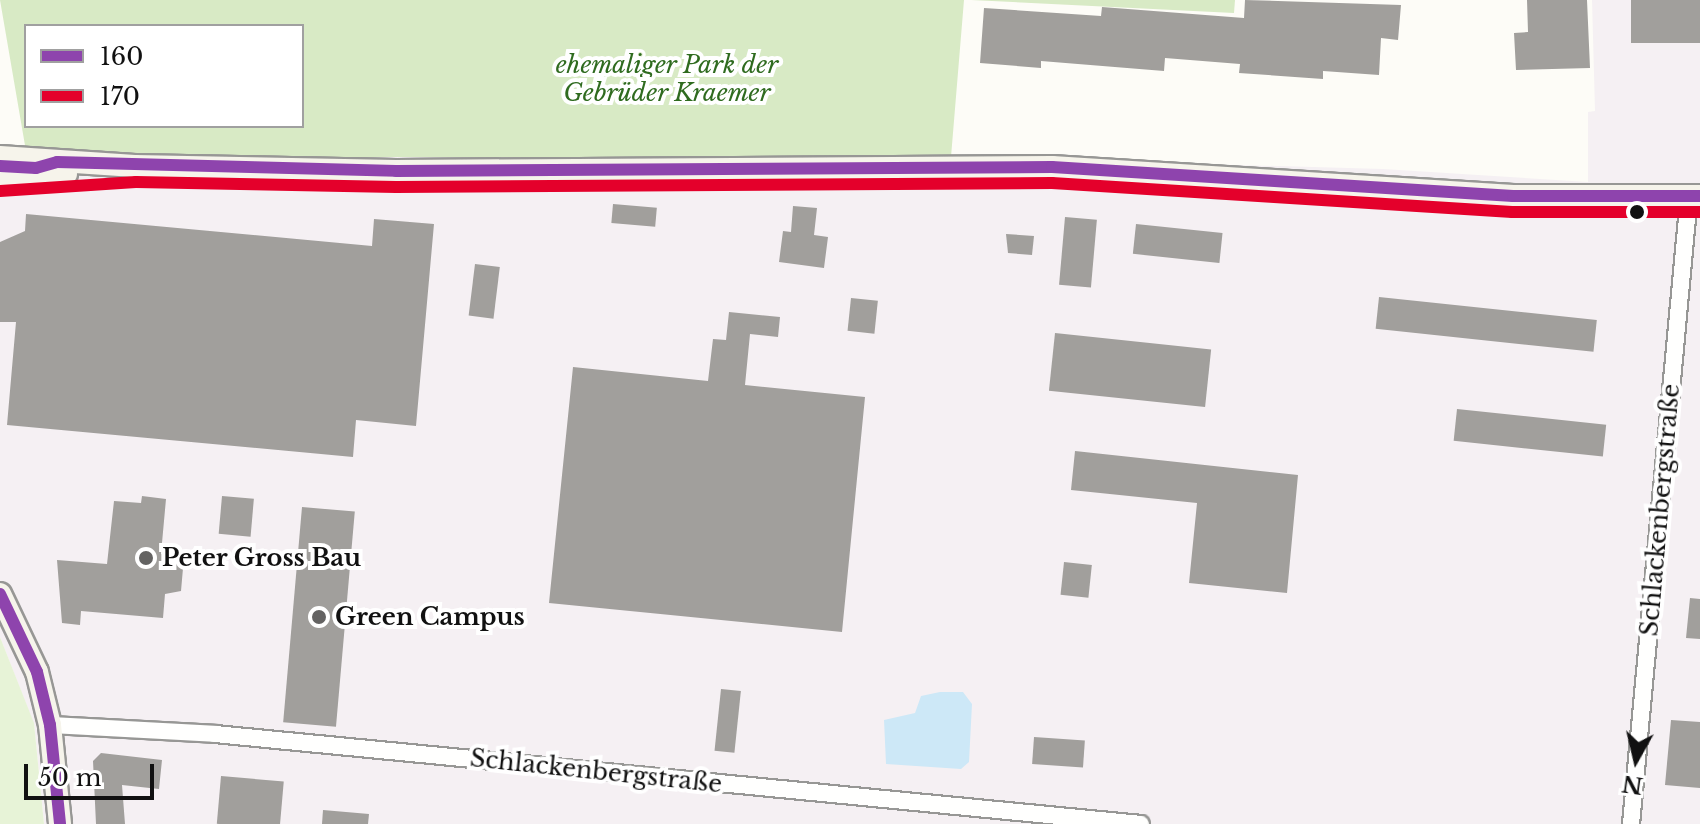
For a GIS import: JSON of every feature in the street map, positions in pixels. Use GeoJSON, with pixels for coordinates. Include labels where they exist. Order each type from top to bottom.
{"type":"FeatureCollection","features":[{"type":"Feature","properties":{"kind":"main road"},"geometry":{"type":"LineString","coordinates":[[0,157],[135,166],[396,171],[1052,167],[1502,196],[1694,196]]}},
{"type":"Feature","properties":{"kind":"main road"},"geometry":{"type":"LineString","coordinates":[[0,166],[36,168],[57,162]]}},
{"type":"Feature","properties":{"kind":"main road"},"geometry":{"type":"LineString","coordinates":[[0,175],[59,175],[135,166]]}},
{"type":"Feature","properties":{"kind":"main road"},"geometry":{"type":"LineString","coordinates":[[0,594],[37,672],[50,725],[60,824]]}},
{"type":"Feature","properties":{"kind":"street","name":"Schlackenbergstraße"},"geometry":{"type":"LineString","coordinates":[[1631,824],[1694,196]]}},
{"type":"Feature","properties":{"kind":"street","name":"Schlackenbergstraße"},"geometry":{"type":"LineString","coordinates":[[50,725],[215,734],[1141,824]]}},
{"type":"Feature","properties":{"kind":"shaded area"},"geometry":{"type":"Polygon","coordinates":[[[1592,0],[1700,0],[1700,824],[44,824],[34,724],[0,637],[0,152],[951,157],[1383,169],[1588,182],[1588,112],[1595,111],[1592,0]]]}},
{"type":"Feature","properties":{"kind":"green space","name":"ehemaliger Park der Gebrüder Kraemer"},"geometry":{"type":"Polygon","coordinates":[[[0,0],[964,0],[951,157],[27,157],[0,0]]]}},
{"type":"Feature","properties":{"kind":"green space"},"geometry":{"type":"Polygon","coordinates":[[[971,0],[1235,0],[1234,13],[971,0]]]}},
{"type":"Feature","properties":{"kind":"green space"},"geometry":{"type":"Polygon","coordinates":[[[0,637],[34,723],[44,824],[0,824],[0,637]]]}},
{"type":"Feature","properties":{"kind":"water"},"geometry":{"type":"Polygon","coordinates":[[[963,692],[972,704],[969,762],[961,769],[886,764],[884,720],[915,713],[921,696],[963,692]]]}},
{"type":"Feature","properties":{"kind":"building"},"geometry":{"type":"Polygon","coordinates":[[[1245,0],[1401,5],[1398,40],[1381,38],[1379,75],[1323,71],[1323,79],[1239,73],[1240,64],[1165,58],[1164,71],[1041,61],[1041,68],[980,63],[984,8],[1101,16],[1102,7],[1244,18],[1245,0]]]}},
{"type":"Feature","properties":{"kind":"building"},"geometry":{"type":"Polygon","coordinates":[[[1527,0],[1587,0],[1590,68],[1516,70],[1514,33],[1528,32],[1527,0]]]}},
{"type":"Feature","properties":{"kind":"building"},"geometry":{"type":"Polygon","coordinates":[[[1631,0],[1700,0],[1700,43],[1631,43],[1631,0]]]}},
{"type":"Feature","properties":{"kind":"building"},"geometry":{"type":"Polygon","coordinates":[[[613,204],[657,208],[655,227],[611,223],[613,204]]]}},
{"type":"Feature","properties":{"kind":"building"},"geometry":{"type":"Polygon","coordinates":[[[793,206],[817,208],[814,235],[828,237],[824,268],[779,262],[783,231],[791,232],[793,206]]]}},
{"type":"Feature","properties":{"kind":"building"},"geometry":{"type":"Polygon","coordinates":[[[26,214],[372,246],[374,219],[434,224],[416,426],[356,420],[353,457],[7,425],[16,322],[0,322],[0,242],[25,231],[26,214]]]}},
{"type":"Feature","properties":{"kind":"building"},"geometry":{"type":"Polygon","coordinates":[[[1065,217],[1097,220],[1091,288],[1059,285],[1065,217]]]}},
{"type":"Feature","properties":{"kind":"building"},"geometry":{"type":"Polygon","coordinates":[[[1136,224],[1223,233],[1219,263],[1133,254],[1136,224]]]}},
{"type":"Feature","properties":{"kind":"building"},"geometry":{"type":"Polygon","coordinates":[[[1006,234],[1034,236],[1032,255],[1008,253],[1006,234]]]}},
{"type":"Feature","properties":{"kind":"building"},"geometry":{"type":"Polygon","coordinates":[[[475,264],[500,267],[493,319],[469,316],[475,264]]]}},
{"type":"Feature","properties":{"kind":"building"},"geometry":{"type":"Polygon","coordinates":[[[1379,297],[1597,320],[1593,352],[1376,329],[1379,297]]]}},
{"type":"Feature","properties":{"kind":"building"},"geometry":{"type":"Polygon","coordinates":[[[851,298],[878,301],[874,334],[848,331],[851,298]]]}},
{"type":"Feature","properties":{"kind":"building"},"geometry":{"type":"Polygon","coordinates":[[[729,312],[780,317],[778,337],[750,334],[745,385],[865,397],[842,632],[549,603],[573,367],[708,381],[713,339],[726,340],[729,312]]]}},
{"type":"Feature","properties":{"kind":"building"},"geometry":{"type":"Polygon","coordinates":[[[1055,333],[1211,349],[1205,407],[1049,391],[1055,333]]]}},
{"type":"Feature","properties":{"kind":"building"},"geometry":{"type":"Polygon","coordinates":[[[1457,409],[1606,425],[1603,457],[1454,441],[1457,409]]]}},
{"type":"Feature","properties":{"kind":"building"},"geometry":{"type":"Polygon","coordinates":[[[1075,451],[1298,475],[1287,593],[1189,583],[1197,503],[1071,490],[1075,451]]]}},
{"type":"Feature","properties":{"kind":"building","name":"Peter Gross Bau"},"geometry":{"type":"Polygon","coordinates":[[[142,496],[166,499],[161,554],[184,557],[181,591],[165,594],[163,618],[81,611],[80,625],[62,623],[57,560],[107,564],[114,501],[141,503],[142,496]]]}},
{"type":"Feature","properties":{"kind":"building"},"geometry":{"type":"Polygon","coordinates":[[[222,496],[254,499],[251,537],[219,534],[222,496]]]}},
{"type":"Feature","properties":{"kind":"building","name":"Green Campus"},"geometry":{"type":"Polygon","coordinates":[[[302,507],[355,512],[336,727],[283,722],[302,507]]]}},
{"type":"Feature","properties":{"kind":"building"},"geometry":{"type":"Polygon","coordinates":[[[1064,562],[1092,565],[1088,598],[1061,595],[1064,562]]]}},
{"type":"Feature","properties":{"kind":"building"},"geometry":{"type":"Polygon","coordinates":[[[1690,598],[1700,599],[1700,639],[1686,638],[1690,598]]]}},
{"type":"Feature","properties":{"kind":"building"},"geometry":{"type":"Polygon","coordinates":[[[721,689],[741,691],[734,753],[715,751],[721,689]]]}},
{"type":"Feature","properties":{"kind":"building"},"geometry":{"type":"Polygon","coordinates":[[[1671,720],[1700,722],[1700,788],[1665,785],[1671,720]]]}},
{"type":"Feature","properties":{"kind":"building"},"geometry":{"type":"Polygon","coordinates":[[[1034,737],[1085,741],[1083,767],[1032,764],[1034,737]]]}},
{"type":"Feature","properties":{"kind":"building"},"geometry":{"type":"Polygon","coordinates":[[[101,753],[162,760],[159,789],[122,785],[125,824],[96,824],[93,761],[101,753]]]}},
{"type":"Feature","properties":{"kind":"building"},"geometry":{"type":"Polygon","coordinates":[[[221,776],[284,781],[280,824],[217,824],[221,776]]]}},
{"type":"Feature","properties":{"kind":"building"},"geometry":{"type":"Polygon","coordinates":[[[323,810],[369,814],[368,824],[322,824],[323,810]]]}},
{"type":"Feature","properties":{"kind":"transit line","name":"160"},"geometry":{"type":"LineString","coordinates":[[0,166],[36,168],[57,162],[396,171],[1052,167],[1513,196],[1700,196]]}},
{"type":"Feature","properties":{"kind":"transit line","name":"170"},"geometry":{"type":"LineString","coordinates":[[0,191],[136,182],[396,187],[1052,183],[1512,212],[1700,212]]}},
{"type":"Feature","properties":{"kind":"transit line","name":"160"},"geometry":{"type":"LineString","coordinates":[[0,594],[37,672],[50,725],[60,824]]}},
{"type":"Feature","properties":{"kind":"place","name":"Peter Gross Bau"},"geometry":{"type":"Point","coordinates":[146,558]}},
{"type":"Feature","properties":{"kind":"place","name":"Green Campus"},"geometry":{"type":"Point","coordinates":[319,617]}}]}
